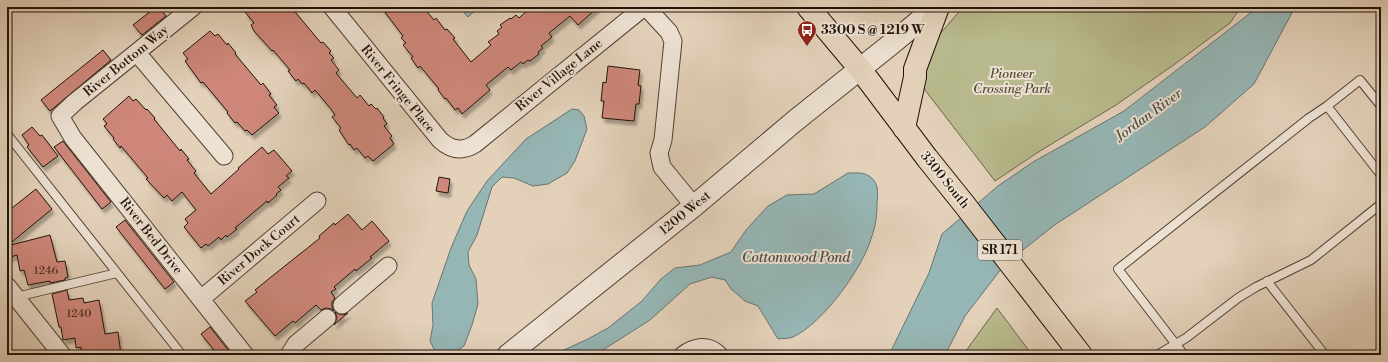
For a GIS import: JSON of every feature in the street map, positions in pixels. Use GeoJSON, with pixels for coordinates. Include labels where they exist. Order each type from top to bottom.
{"type":"FeatureCollection","features":[{"type":"Feature","properties":{"kind":"main road","name":"3300 South"},"geometry":{"type":"LineString","coordinates":[[808,7],[860,69],[904,128],[1081,355]]}},
{"type":"Feature","properties":{"kind":"main road"},"geometry":{"type":"LineString","coordinates":[[904,128],[915,77],[915,68],[938,7]]}},
{"type":"Feature","properties":{"kind":"street","name":"River Bottom Way"},"geometry":{"type":"LineString","coordinates":[[60,116],[193,7]]}},
{"type":"Feature","properties":{"kind":"street","name":"River Fringe Place"},"geometry":{"type":"LineString","coordinates":[[332,7],[446,146],[453,149],[462,149],[469,148],[475,144]]}},
{"type":"Feature","properties":{"kind":"street"},"geometry":{"type":"LineString","coordinates":[[645,7],[669,32],[673,41],[663,140],[658,153],[662,167],[694,206]]}},
{"type":"Feature","properties":{"kind":"street","name":"River Village Lane"},"geometry":{"type":"LineString","coordinates":[[475,144],[645,7]]}},
{"type":"Feature","properties":{"kind":"street","name":"1200 West"},"geometry":{"type":"LineString","coordinates":[[508,355],[694,206],[796,120],[918,22],[933,7]]}},
{"type":"Feature","properties":{"kind":"street"},"geometry":{"type":"LineString","coordinates":[[137,53],[224,156]]}},
{"type":"Feature","properties":{"kind":"street","name":"River Bed Drive"},"geometry":{"type":"LineString","coordinates":[[60,116],[73,138],[245,355]]}},
{"type":"Feature","properties":{"kind":"street","name":"River Dock Court"},"geometry":{"type":"LineString","coordinates":[[201,299],[317,202]]}},
{"type":"Feature","properties":{"kind":"street"},"geometry":{"type":"LineString","coordinates":[[342,305],[388,266]]}},
{"type":"Feature","properties":{"kind":"street"},"geometry":{"type":"LineString","coordinates":[[12,291],[58,354]]}},
{"type":"Feature","properties":{"kind":"street"},"geometry":{"type":"LineString","coordinates":[[289,355],[296,344],[327,318]]}},
{"type":"Feature","properties":{"kind":"street"},"geometry":{"type":"LineString","coordinates":[[683,355],[692,349],[702,346],[714,352]]}},
{"type":"Feature","properties":{"kind":"lane"},"geometry":{"type":"LineString","coordinates":[[1184,355],[1118,269],[1309,118],[1360,80],[1381,106]]}},
{"type":"Feature","properties":{"kind":"lane"},"geometry":{"type":"LineString","coordinates":[[1327,106],[1381,175]]}},
{"type":"Feature","properties":{"kind":"lane"},"geometry":{"type":"LineString","coordinates":[[7,134],[182,355]]}},
{"type":"Feature","properties":{"kind":"lane"},"geometry":{"type":"LineString","coordinates":[[1157,355],[1186,338],[1238,298],[1267,281],[1311,260],[1381,204]]}},
{"type":"Feature","properties":{"kind":"lane"},"geometry":{"type":"LineString","coordinates":[[12,291],[117,273]]}},
{"type":"Feature","properties":{"kind":"lane"},"geometry":{"type":"LineString","coordinates":[[1267,281],[1325,355]]}},
{"type":"Feature","properties":{"kind":"green space","name":"Pioneer Crossing Park"},"geometry":{"type":"Polygon","coordinates":[[[963,7],[1241,7],[1230,23],[1175,64],[1116,105],[1040,151],[995,181],[925,90],[920,77],[928,48],[963,7]]]}},
{"type":"Feature","properties":{"kind":"green space"},"geometry":{"type":"Polygon","coordinates":[[[997,308],[1030,352],[1032,355],[963,355],[997,308]]]}},
{"type":"Feature","properties":{"kind":"water"},"geometry":{"type":"Polygon","coordinates":[[[459,7],[479,7],[468,17],[459,7]]]}},
{"type":"Feature","properties":{"kind":"water","name":"Jordan River"},"geometry":{"type":"Polygon","coordinates":[[[1258,7],[1295,7],[1254,84],[1205,127],[1056,224],[1005,264],[965,316],[945,355],[889,355],[929,273],[942,234],[998,186],[1033,162],[1124,111],[1258,7]]]}},
{"type":"Feature","properties":{"kind":"water"},"geometry":{"type":"Polygon","coordinates":[[[572,109],[579,110],[584,116],[587,129],[575,161],[567,173],[548,184],[533,186],[514,178],[502,177],[492,187],[477,235],[468,252],[469,265],[476,279],[478,304],[472,325],[464,346],[450,355],[436,353],[430,341],[433,325],[432,303],[451,248],[467,211],[487,181],[526,139],[572,109]]]}},
{"type":"Feature","properties":{"kind":"water","name":"Cottonwood Pond"},"geometry":{"type":"Polygon","coordinates":[[[848,173],[864,174],[875,181],[878,192],[877,211],[873,232],[867,249],[851,278],[829,307],[805,330],[791,338],[778,339],[758,306],[745,301],[731,289],[725,280],[712,277],[690,284],[650,320],[595,355],[553,355],[608,328],[642,301],[661,279],[675,268],[700,265],[731,252],[746,230],[768,206],[787,195],[814,194],[848,173]]]}},
{"type":"Feature","properties":{"kind":"building"},"geometry":{"type":"Polygon","coordinates":[[[156,7],[159,7],[166,16],[142,35],[133,25],[156,7]]]}},
{"type":"Feature","properties":{"kind":"building"},"geometry":{"type":"Polygon","coordinates":[[[251,7],[291,7],[321,43],[323,42],[331,51],[329,53],[334,58],[331,60],[339,70],[336,73],[357,98],[360,95],[369,106],[371,104],[376,109],[377,108],[384,117],[383,118],[387,124],[384,126],[392,136],[390,138],[394,144],[373,161],[368,156],[365,158],[357,148],[354,150],[339,130],[341,128],[332,117],[335,115],[331,109],[315,90],[312,93],[304,83],[302,84],[298,79],[296,81],[288,71],[290,70],[254,31],[251,25],[254,23],[245,12],[251,7]]]}},
{"type":"Feature","properties":{"kind":"building"},"geometry":{"type":"Polygon","coordinates":[[[381,7],[423,7],[434,20],[436,18],[445,30],[447,29],[455,38],[453,39],[471,62],[491,45],[488,42],[499,34],[497,31],[502,27],[500,25],[516,15],[519,18],[529,9],[532,12],[538,7],[598,7],[578,25],[570,16],[549,33],[552,37],[541,46],[543,48],[538,52],[539,54],[530,61],[528,60],[523,64],[521,62],[511,70],[508,67],[486,85],[490,90],[462,114],[458,108],[455,110],[446,98],[445,99],[438,90],[439,89],[420,66],[418,68],[411,58],[413,57],[403,45],[406,43],[401,38],[403,36],[381,7]]]}},
{"type":"Feature","properties":{"kind":"building"},"geometry":{"type":"Polygon","coordinates":[[[210,31],[215,36],[218,34],[227,45],[228,43],[236,53],[235,54],[261,85],[263,83],[271,94],[269,95],[277,105],[274,107],[279,113],[252,135],[247,130],[245,131],[237,122],[235,123],[227,113],[228,112],[203,82],[201,83],[185,61],[188,59],[183,53],[210,31]]]}},
{"type":"Feature","properties":{"kind":"building"},"geometry":{"type":"Polygon","coordinates":[[[103,50],[111,60],[50,111],[41,100],[103,50]]]}},
{"type":"Feature","properties":{"kind":"building"},"geometry":{"type":"Polygon","coordinates":[[[608,66],[640,70],[638,85],[641,86],[639,104],[636,104],[634,121],[602,118],[604,101],[601,101],[603,82],[606,83],[608,66]]]}},
{"type":"Feature","properties":{"kind":"building"},"geometry":{"type":"Polygon","coordinates":[[[129,96],[133,101],[136,99],[146,110],[147,109],[180,151],[181,149],[189,159],[187,160],[196,171],[194,173],[211,194],[262,147],[268,154],[274,150],[292,171],[286,176],[289,178],[278,187],[281,190],[276,194],[277,195],[268,203],[267,201],[235,228],[237,229],[227,237],[226,235],[221,240],[219,237],[208,246],[206,244],[201,248],[184,227],[188,223],[185,219],[196,210],[182,192],[172,201],[167,195],[164,198],[146,179],[148,178],[121,146],[120,148],[104,126],[107,124],[103,119],[129,96]]]}},
{"type":"Feature","properties":{"kind":"building"},"geometry":{"type":"Polygon","coordinates":[[[32,127],[40,136],[42,135],[58,156],[43,167],[27,147],[29,145],[22,135],[32,127]]]}},
{"type":"Feature","properties":{"kind":"building"},"geometry":{"type":"Polygon","coordinates":[[[63,141],[111,202],[102,209],[54,147],[63,141]]]}},
{"type":"Feature","properties":{"kind":"building"},"geometry":{"type":"Polygon","coordinates":[[[439,177],[450,179],[448,193],[436,191],[439,177]]]}},
{"type":"Feature","properties":{"kind":"building"},"geometry":{"type":"Polygon","coordinates":[[[36,189],[52,209],[7,246],[7,212],[36,189]]]}},
{"type":"Feature","properties":{"kind":"building"},"geometry":{"type":"Polygon","coordinates":[[[348,214],[362,230],[372,221],[389,241],[370,257],[372,258],[356,271],[355,269],[334,287],[336,289],[331,292],[335,298],[332,302],[334,311],[326,308],[321,310],[316,305],[295,323],[293,321],[275,336],[245,301],[257,292],[255,290],[320,238],[319,236],[334,223],[335,225],[348,214]]]}},
{"type":"Feature","properties":{"kind":"building"},"geometry":{"type":"Polygon","coordinates":[[[125,220],[174,282],[165,289],[116,227],[125,220]]]}},
{"type":"Feature","properties":{"kind":"building"},"geometry":{"type":"Polygon","coordinates":[[[50,235],[57,262],[65,261],[68,277],[65,278],[65,280],[50,283],[50,281],[28,285],[24,270],[20,271],[17,255],[7,258],[7,246],[50,235]]]}},
{"type":"Feature","properties":{"kind":"building"},"geometry":{"type":"Polygon","coordinates":[[[67,290],[69,300],[83,298],[84,303],[99,300],[105,334],[118,332],[121,355],[82,355],[81,347],[76,348],[75,338],[63,340],[52,294],[67,290]]]}},
{"type":"Feature","properties":{"kind":"building"},"geometry":{"type":"Polygon","coordinates":[[[335,312],[343,315],[348,313],[334,325],[337,317],[335,312]]]}},
{"type":"Feature","properties":{"kind":"building"},"geometry":{"type":"Polygon","coordinates":[[[210,327],[229,351],[225,355],[218,355],[201,334],[210,327]]]}},
{"type":"Feature","properties":{"kind":"place","name":"3300 S @ 1219 W"},"geometry":{"type":"Point","coordinates":[807,47]}}]}
